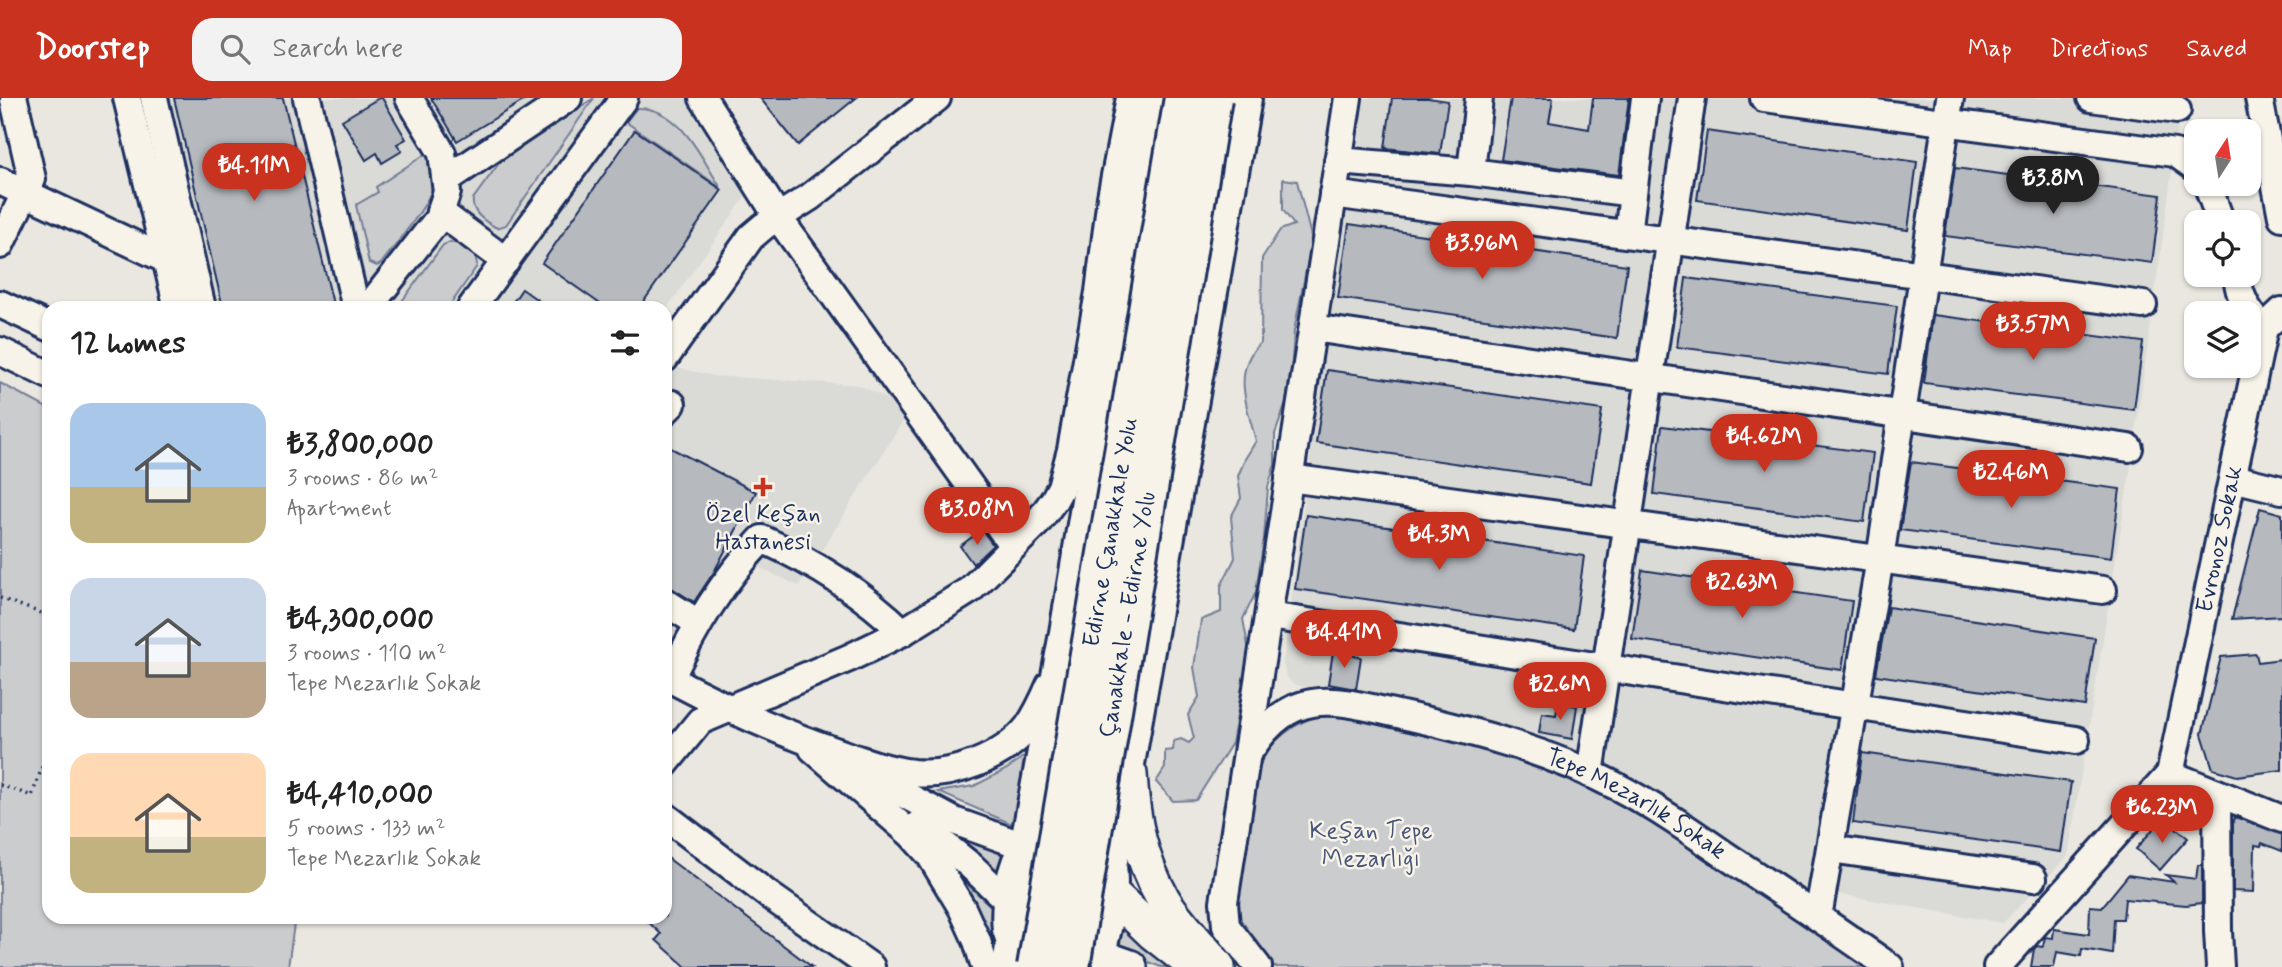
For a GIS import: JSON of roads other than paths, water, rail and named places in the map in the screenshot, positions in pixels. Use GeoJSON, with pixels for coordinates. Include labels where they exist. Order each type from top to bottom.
{"type":"FeatureCollection","features":[{"type":"Feature","properties":{"kind":"highway"},"geometry":{"type":"LineString","coordinates":[[1158,98],[1068,639],[1029,848],[1022,858],[1020,868],[1019,945],[1084,963],[1099,940],[1128,743],[1242,98]]}},
{"type":"Feature","properties":{"kind":"highway","name":"Edirne Çanakkale Yolu"},"geometry":{"type":"LineString","coordinates":[[1019,945],[1184,98]]}},
{"type":"Feature","properties":{"kind":"highway","name":"Çanakkale - Edirne Yolu"},"geometry":{"type":"LineString","coordinates":[[1084,963],[1212,98]]}},
{"type":"Feature","properties":{"kind":"highway"},"geometry":{"type":"LineString","coordinates":[[1029,848],[1051,843],[1063,844],[1097,856],[1107,878]]}},
{"type":"Feature","properties":{"kind":"main road"},"geometry":{"type":"LineString","coordinates":[[1128,743],[1132,803],[1139,846],[1164,901],[1218,967]]}},
{"type":"Feature","properties":{"kind":"main road"},"geometry":{"type":"LineString","coordinates":[[1107,878],[1153,933],[1196,967]]}},
{"type":"Feature","properties":{"kind":"main road"},"geometry":{"type":"LineString","coordinates":[[1084,963],[1130,967]]}},
{"type":"Feature","properties":{"kind":"street"},"geometry":{"type":"LineString","coordinates":[[127,98],[176,301]]}},
{"type":"Feature","properties":{"kind":"street"},"geometry":{"type":"LineString","coordinates":[[154,98],[200,301]]}},
{"type":"Feature","properties":{"kind":"street"},"geometry":{"type":"LineString","coordinates":[[307,98],[354,301]]}},
{"type":"Feature","properties":{"kind":"street"},"geometry":{"type":"LineString","coordinates":[[374,301],[438,219],[447,192],[442,153],[409,98]]}},
{"type":"Feature","properties":{"kind":"street"},"geometry":{"type":"LineString","coordinates":[[446,180],[568,98]]}},
{"type":"Feature","properties":{"kind":"street"},"geometry":{"type":"LineString","coordinates":[[476,301],[624,98]]}},
{"type":"Feature","properties":{"kind":"street"},"geometry":{"type":"LineString","coordinates":[[703,98],[778,217],[1013,546]]}},
{"type":"Feature","properties":{"kind":"street"},"geometry":{"type":"LineString","coordinates":[[672,348],[751,237],[810,197],[937,98]]}},
{"type":"Feature","properties":{"kind":"street"},"geometry":{"type":"LineString","coordinates":[[672,755],[699,721],[904,632],[970,590],[1037,523],[1054,500],[1065,477],[1071,450],[1099,292],[1111,197],[1130,98]]}},
{"type":"Feature","properties":{"kind":"street"},"geometry":{"type":"LineString","coordinates":[[1258,967],[1226,926],[1224,908],[1348,98]]}},
{"type":"Feature","properties":{"kind":"street"},"geometry":{"type":"LineString","coordinates":[[1471,172],[1479,98]]}},
{"type":"Feature","properties":{"kind":"street"},"geometry":{"type":"LineString","coordinates":[[1628,234],[1645,98]]}},
{"type":"Feature","properties":{"kind":"street"},"geometry":{"type":"LineString","coordinates":[[1590,774],[1692,98]]}},
{"type":"Feature","properties":{"kind":"street"},"geometry":{"type":"LineString","coordinates":[[1764,98],[1949,110],[2184,161]]}},
{"type":"Feature","properties":{"kind":"street"},"geometry":{"type":"LineString","coordinates":[[2091,98],[2177,110]]}},
{"type":"Feature","properties":{"kind":"street"},"geometry":{"type":"LineString","coordinates":[[2259,98],[2282,217]]}},
{"type":"Feature","properties":{"kind":"street"},"geometry":{"type":"LineString","coordinates":[[0,245],[32,179],[10,102]]}},
{"type":"Feature","properties":{"kind":"street"},"geometry":{"type":"LineString","coordinates":[[1818,917],[1880,559],[1949,110]]}},
{"type":"Feature","properties":{"kind":"street"},"geometry":{"type":"LineString","coordinates":[[1338,161],[1471,172],[1633,193]]}},
{"type":"Feature","properties":{"kind":"street"},"geometry":{"type":"LineString","coordinates":[[0,181],[165,259]]}},
{"type":"Feature","properties":{"kind":"street"},"geometry":{"type":"LineString","coordinates":[[1333,194],[2143,305]]}},
{"type":"Feature","properties":{"kind":"street"},"geometry":{"type":"LineString","coordinates":[[440,212],[506,261]]}},
{"type":"Feature","properties":{"kind":"street"},"geometry":{"type":"LineString","coordinates":[[2240,287],[2244,303],[2252,316],[2273,320]]}},
{"type":"Feature","properties":{"kind":"street"},"geometry":{"type":"LineString","coordinates":[[0,304],[42,324]]}},
{"type":"Feature","properties":{"kind":"street","name":"Evronoz Sokak"},"geometry":{"type":"LineString","coordinates":[[2170,774],[2233,478],[2273,320]]}},
{"type":"Feature","properties":{"kind":"street"},"geometry":{"type":"LineString","coordinates":[[1313,328],[2129,449]]}},
{"type":"Feature","properties":{"kind":"street"},"geometry":{"type":"LineString","coordinates":[[0,351],[42,372]]}},
{"type":"Feature","properties":{"kind":"street"},"geometry":{"type":"LineString","coordinates":[[1289,478],[2103,590]]}},
{"type":"Feature","properties":{"kind":"street"},"geometry":{"type":"LineString","coordinates":[[2233,478],[2282,490]]}},
{"type":"Feature","properties":{"kind":"street"},"geometry":{"type":"LineString","coordinates":[[672,669],[698,623],[762,539],[796,554],[844,583],[876,606],[904,632]]}},
{"type":"Feature","properties":{"kind":"street"},"geometry":{"type":"LineString","coordinates":[[672,606],[698,623]]}},
{"type":"Feature","properties":{"kind":"street"},"geometry":{"type":"LineString","coordinates":[[1269,616],[2076,740]]}},
{"type":"Feature","properties":{"kind":"street"},"geometry":{"type":"LineString","coordinates":[[672,681],[727,709],[857,759],[913,773],[937,773],[967,766],[989,757],[1027,728],[1042,703],[1068,639]]}},
{"type":"Feature","properties":{"kind":"street","name":"Tepe Mezarlık Sokak"},"geometry":{"type":"LineString","coordinates":[[1248,753],[1261,734],[1280,715],[1302,705],[1329,701],[1465,729],[1529,749],[1624,790],[1666,815],[1890,967]]}},
{"type":"Feature","properties":{"kind":"street"},"geometry":{"type":"LineString","coordinates":[[801,739],[935,836],[971,866],[1019,945]]}},
{"type":"Feature","properties":{"kind":"street"},"geometry":{"type":"LineString","coordinates":[[801,739],[954,821],[1029,848]]}},
{"type":"Feature","properties":{"kind":"street"},"geometry":{"type":"LineString","coordinates":[[801,739],[912,835],[930,855],[962,908],[985,967]]}},
{"type":"Feature","properties":{"kind":"street"},"geometry":{"type":"LineString","coordinates":[[1997,967],[2170,774],[2282,820]]}},
{"type":"Feature","properties":{"kind":"street"},"geometry":{"type":"LineString","coordinates":[[2217,793],[2220,967]]}},
{"type":"Feature","properties":{"kind":"street"},"geometry":{"type":"LineString","coordinates":[[672,821],[770,896],[871,967]]}},
{"type":"Feature","properties":{"kind":"street"},"geometry":{"type":"LineString","coordinates":[[1830,849],[2033,878]]}},
{"type":"Feature","properties":{"kind":"place","name":"Özel Keşan Hastanesi"},"geometry":{"type":"Point","coordinates":[763,487]}},
{"type":"Feature","properties":{"kind":"park label","name":"Keşan Tepe Mezarlığı"},"geometry":{"type":"Point","coordinates":[1371,845]}}]}
